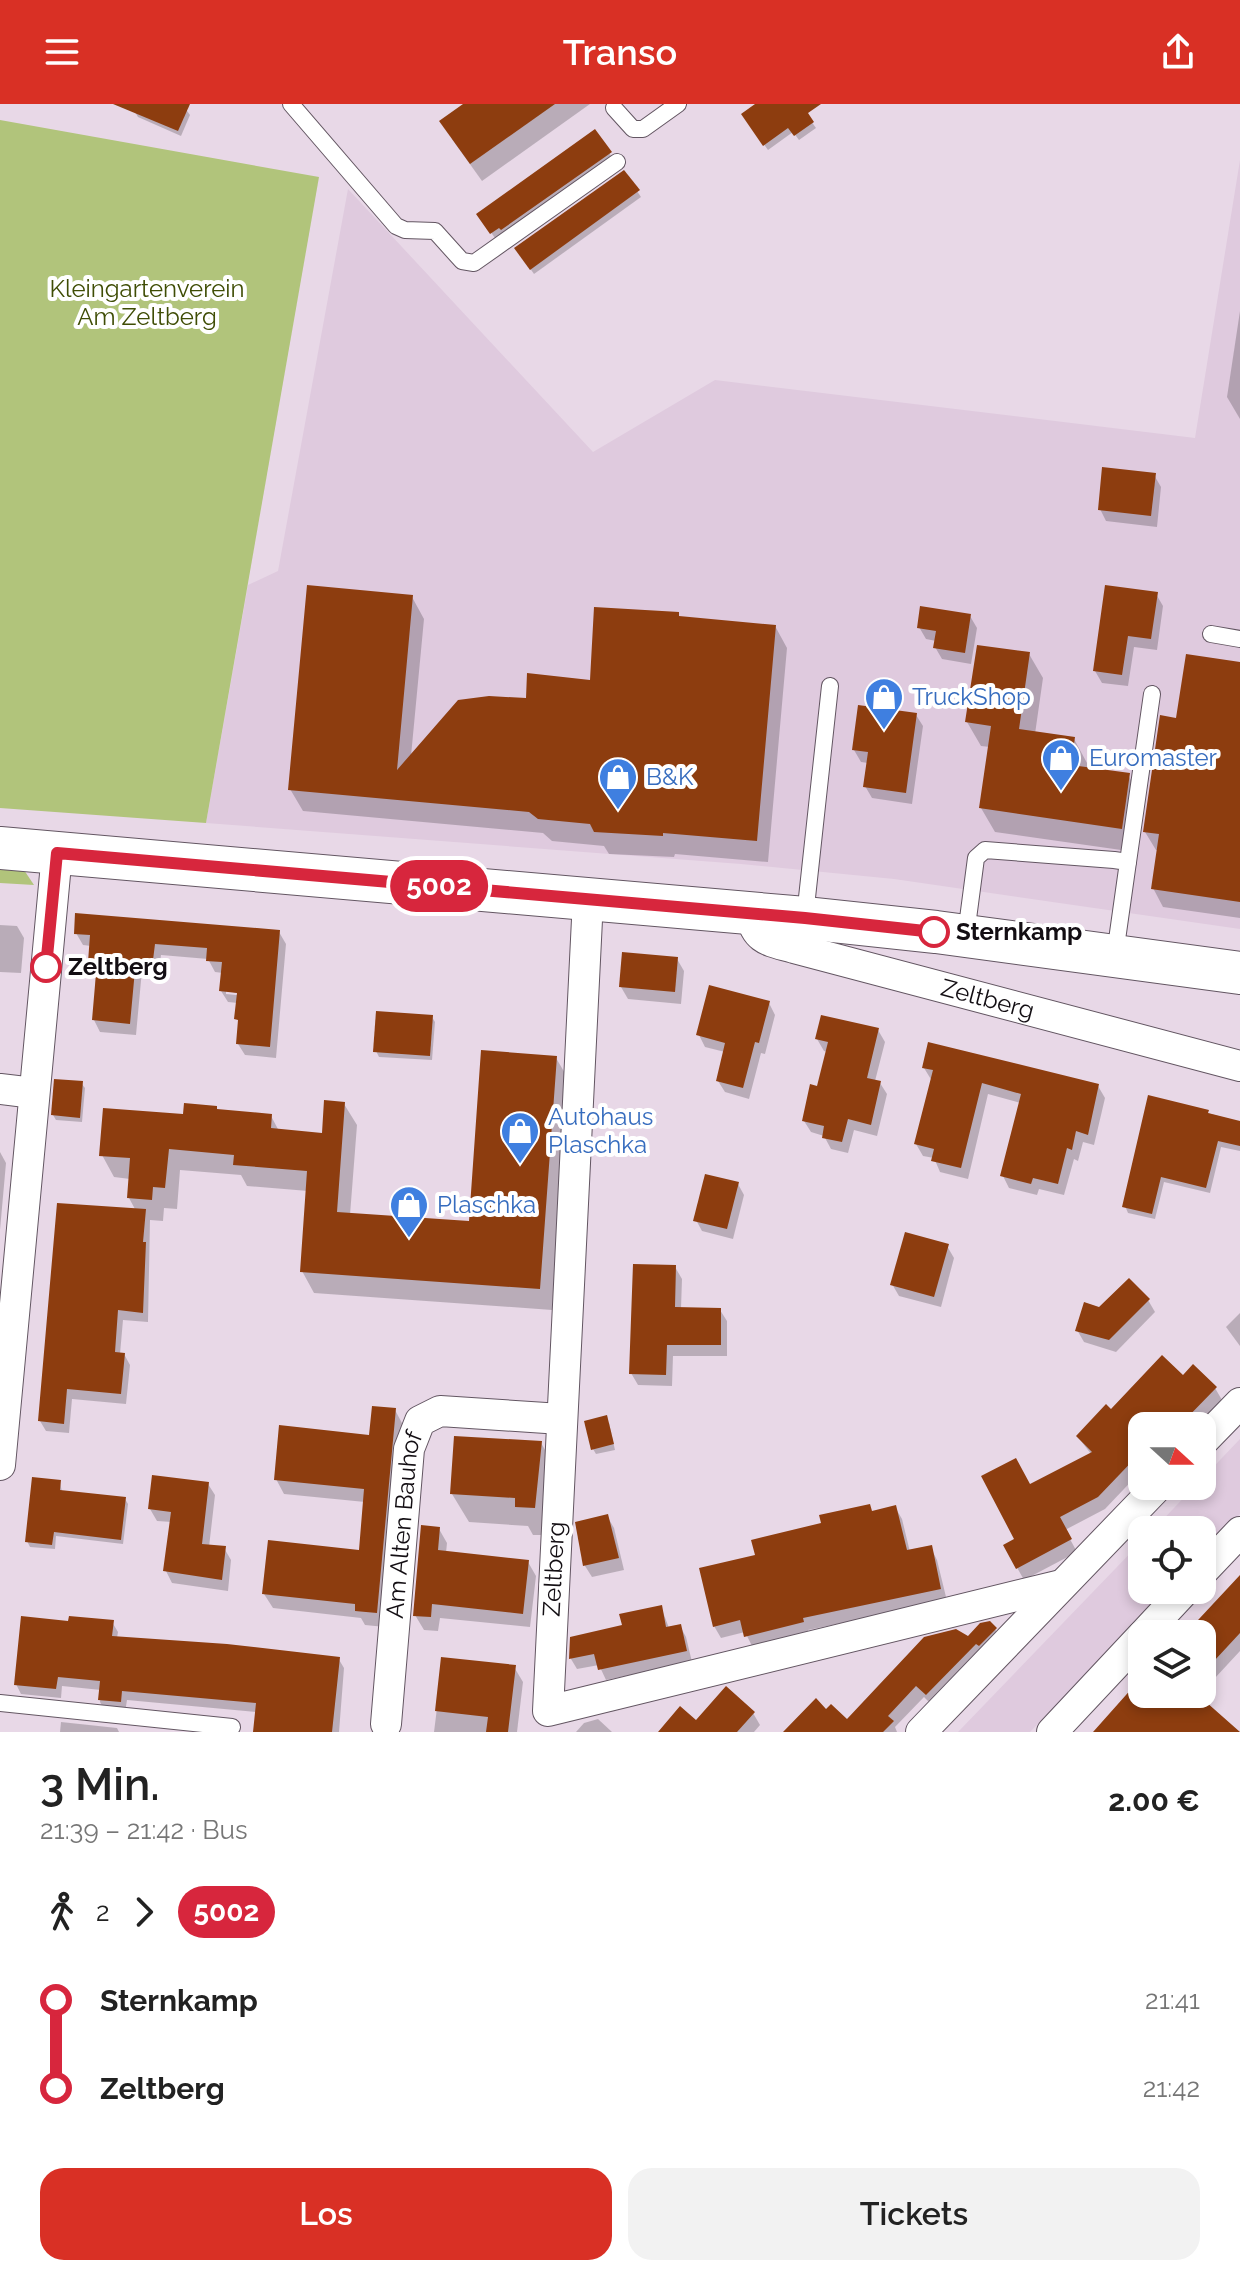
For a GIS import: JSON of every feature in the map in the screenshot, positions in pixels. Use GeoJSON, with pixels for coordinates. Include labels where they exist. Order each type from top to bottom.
{"type":"FeatureCollection","features":[{"type":"Feature","properties":{"kind":"main road"},"geometry":{"type":"LineString","coordinates":[[0,848],[805,918],[1240,973]]}},
{"type":"Feature","properties":{"kind":"street"},"geometry":{"type":"LineString","coordinates":[[0,1465],[57,853]]}},
{"type":"Feature","properties":{"kind":"street","name":"Zeltberg"},"geometry":{"type":"LineString","coordinates":[[588,899],[547,1720],[1061,1585]]}},
{"type":"Feature","properties":{"kind":"street","name":"Zeltberg"},"geometry":{"type":"LineString","coordinates":[[751,914],[753,929],[763,938],[794,948],[1240,1066]]}},
{"type":"Feature","properties":{"kind":"street"},"geometry":{"type":"LineString","coordinates":[[0,1089],[34,1093]]}},
{"type":"Feature","properties":{"kind":"street"},"geometry":{"type":"LineString","coordinates":[[1216,1428],[1240,1403]]}},
{"type":"Feature","properties":{"kind":"street","name":"Am Alten Bauhof"},"geometry":{"type":"LineString","coordinates":[[386,1724],[409,1449],[420,1421],[440,1411],[561,1419]]}},
{"type":"Feature","properties":{"kind":"street"},"geometry":{"type":"LineString","coordinates":[[921,1732],[1144,1500]]}},
{"type":"Feature","properties":{"kind":"street"},"geometry":{"type":"LineString","coordinates":[[1216,1557],[1240,1532]]}},
{"type":"Feature","properties":{"kind":"street"},"geometry":{"type":"LineString","coordinates":[[1157,1620],[1172,1604]]}},
{"type":"Feature","properties":{"kind":"street"},"geometry":{"type":"LineString","coordinates":[[1052,1732],[1128,1651]]}},
{"type":"Feature","properties":{"kind":"lane"},"geometry":{"type":"LineString","coordinates":[[291,104],[396,226],[405,230],[435,231],[462,261],[474,263],[617,162]]}},
{"type":"Feature","properties":{"kind":"lane"},"geometry":{"type":"LineString","coordinates":[[614,108],[633,129],[643,129],[678,104]]}},
{"type":"Feature","properties":{"kind":"lane"},"geometry":{"type":"LineString","coordinates":[[1211,634],[1240,639]]}},
{"type":"Feature","properties":{"kind":"lane"},"geometry":{"type":"LineString","coordinates":[[805,918],[830,686]]}},
{"type":"Feature","properties":{"kind":"lane"},"geometry":{"type":"LineString","coordinates":[[1114,956],[1152,694]]}},
{"type":"Feature","properties":{"kind":"lane"},"geometry":{"type":"LineString","coordinates":[[966,936],[976,858],[985,850],[1128,862]]}},
{"type":"Feature","properties":{"kind":"lane"},"geometry":{"type":"LineString","coordinates":[[0,1703],[232,1727]]}},
{"type":"Feature","properties":{"kind":"shaded area"},"geometry":{"type":"Polygon","coordinates":[[[1240,160],[1240,929],[894,879],[741,864],[206,823],[248,585],[278,571],[348,189],[593,452],[715,380],[1195,438],[1240,160]]]}},
{"type":"Feature","properties":{"kind":"shaded area"},"geometry":{"type":"Polygon","coordinates":[[[1240,1439],[1240,1514],[1216,1539],[1216,1516],[1166,1516],[1182,1500],[1216,1500],[1216,1464],[1240,1439]]]}},
{"type":"Feature","properties":{"kind":"shaded area"},"geometry":{"type":"Polygon","coordinates":[[[1128,1556],[1128,1604],[1153,1604],[1138,1620],[1128,1620],[1128,1630],[1030,1732],[958,1732],[1128,1556]]]}},
{"type":"Feature","properties":{"kind":"green space","name":"Kleingartenverein Am Zeltberg"},"geometry":{"type":"Polygon","coordinates":[[[0,120],[319,177],[206,823],[0,808],[0,120]]]}},
{"type":"Feature","properties":{"kind":"green space"},"geometry":{"type":"Polygon","coordinates":[[[0,868],[24,870],[34,885],[0,883],[0,868]]]}},
{"type":"Feature","properties":{"kind":"building"},"geometry":{"type":"Polygon","coordinates":[[[113,104],[190,104],[178,131],[113,104]]]}},
{"type":"Feature","properties":{"kind":"building"},"geometry":{"type":"Polygon","coordinates":[[[463,104],[555,104],[470,164],[439,121],[463,104]]]}},
{"type":"Feature","properties":{"kind":"building"},"geometry":{"type":"Polygon","coordinates":[[[755,104],[821,104],[808,113],[814,122],[794,136],[788,128],[763,146],[741,114],[755,104]]]}},
{"type":"Feature","properties":{"kind":"building"},"geometry":{"type":"Polygon","coordinates":[[[595,129],[612,152],[501,230],[499,228],[490,234],[476,214],[595,129]]]}},
{"type":"Feature","properties":{"kind":"building"},"geometry":{"type":"Polygon","coordinates":[[[624,170],[640,190],[530,270],[514,248],[624,170]]]}},
{"type":"Feature","properties":{"kind":"building"},"geometry":{"type":"Polygon","coordinates":[[[1102,467],[1156,473],[1151,516],[1098,510],[1102,467]]]}},
{"type":"Feature","properties":{"kind":"building"},"geometry":{"type":"Polygon","coordinates":[[[307,585],[413,595],[397,770],[458,700],[489,696],[526,698],[527,673],[590,680],[594,607],[679,612],[679,616],[776,625],[757,841],[663,833],[663,836],[594,832],[590,824],[538,819],[529,812],[288,790],[307,585]]]}},
{"type":"Feature","properties":{"kind":"building"},"geometry":{"type":"Polygon","coordinates":[[[1105,585],[1158,592],[1151,639],[1128,636],[1122,675],[1093,671],[1105,585]]]}},
{"type":"Feature","properties":{"kind":"building"},"geometry":{"type":"Polygon","coordinates":[[[920,606],[971,614],[965,653],[933,648],[936,631],[917,628],[920,606]]]}},
{"type":"Feature","properties":{"kind":"building"},"geometry":{"type":"Polygon","coordinates":[[[977,645],[1030,652],[1019,729],[1075,737],[1071,765],[1130,773],[1122,829],[979,808],[991,726],[965,722],[977,645]]]}},
{"type":"Feature","properties":{"kind":"building"},"geometry":{"type":"Polygon","coordinates":[[[1186,654],[1240,662],[1240,902],[1151,889],[1159,834],[1143,832],[1160,715],[1176,718],[1186,654]]]}},
{"type":"Feature","properties":{"kind":"building","name":"TruckShop"},"geometry":{"type":"Polygon","coordinates":[[[858,705],[917,713],[906,793],[863,787],[868,752],[852,750],[858,705]]]}},
{"type":"Feature","properties":{"kind":"building"},"geometry":{"type":"Polygon","coordinates":[[[75,913],[280,930],[270,1047],[236,1044],[238,1020],[234,1019],[237,993],[219,991],[222,962],[206,961],[207,948],[155,944],[153,960],[136,959],[130,1024],[92,1020],[97,962],[88,962],[90,935],[74,934],[75,913]]]}},
{"type":"Feature","properties":{"kind":"building"},"geometry":{"type":"Polygon","coordinates":[[[622,952],[678,957],[675,992],[619,987],[622,952]]]}},
{"type":"Feature","properties":{"kind":"building"},"geometry":{"type":"Polygon","coordinates":[[[709,985],[770,1001],[743,1088],[716,1081],[725,1043],[696,1035],[709,985]]]}},
{"type":"Feature","properties":{"kind":"building"},"geometry":{"type":"Polygon","coordinates":[[[376,1011],[433,1015],[430,1056],[373,1052],[376,1011]]]}},
{"type":"Feature","properties":{"kind":"building"},"geometry":{"type":"Polygon","coordinates":[[[821,1015],[879,1028],[867,1078],[881,1081],[871,1125],[848,1119],[842,1142],[822,1138],[824,1126],[802,1121],[810,1084],[817,1086],[828,1042],[815,1039],[821,1015]]]}},
{"type":"Feature","properties":{"kind":"building"},"geometry":{"type":"Polygon","coordinates":[[[928,1042],[1099,1084],[1088,1135],[1076,1131],[1072,1150],[1067,1148],[1058,1184],[1033,1178],[1031,1184],[1000,1176],[1021,1094],[982,1083],[961,1168],[931,1161],[934,1149],[914,1144],[933,1070],[922,1068],[928,1042]]]}},
{"type":"Feature","properties":{"kind":"building"},"geometry":{"type":"Polygon","coordinates":[[[481,1050],[557,1056],[540,1289],[300,1272],[307,1171],[233,1165],[234,1155],[169,1149],[165,1188],[153,1187],[152,1200],[127,1198],[130,1158],[99,1156],[103,1108],[183,1114],[184,1103],[217,1106],[217,1109],[272,1114],[271,1128],[322,1133],[324,1100],[345,1102],[337,1212],[469,1221],[481,1050]]]}},
{"type":"Feature","properties":{"kind":"building"},"geometry":{"type":"Polygon","coordinates":[[[54,1079],[83,1081],[80,1118],[51,1115],[54,1079]]]}},
{"type":"Feature","properties":{"kind":"building"},"geometry":{"type":"Polygon","coordinates":[[[1148,1095],[1240,1121],[1240,1146],[1218,1141],[1206,1188],[1161,1177],[1152,1214],[1122,1207],[1148,1095]]]}},
{"type":"Feature","properties":{"kind":"building"},"geometry":{"type":"Polygon","coordinates":[[[705,1174],[739,1182],[727,1229],[693,1221],[705,1174]]]}},
{"type":"Feature","properties":{"kind":"building"},"geometry":{"type":"Polygon","coordinates":[[[57,1203],[146,1209],[143,1313],[118,1310],[115,1352],[125,1353],[121,1394],[67,1389],[64,1424],[38,1421],[57,1203]]]}},
{"type":"Feature","properties":{"kind":"building"},"geometry":{"type":"Polygon","coordinates":[[[905,1232],[949,1244],[934,1297],[890,1285],[905,1232]]]}},
{"type":"Feature","properties":{"kind":"building"},"geometry":{"type":"Polygon","coordinates":[[[633,1264],[676,1265],[675,1307],[721,1308],[721,1345],[667,1345],[666,1375],[629,1374],[633,1264]]]}},
{"type":"Feature","properties":{"kind":"building"},"geometry":{"type":"Polygon","coordinates":[[[1129,1278],[1150,1299],[1109,1340],[1075,1331],[1084,1302],[1099,1307],[1129,1278]]]}},
{"type":"Feature","properties":{"kind":"building"},"geometry":{"type":"Polygon","coordinates":[[[1162,1355],[1183,1375],[1193,1364],[1217,1387],[1193,1412],[1128,1412],[1128,1466],[1098,1497],[1060,1517],[1072,1539],[1016,1569],[1003,1545],[1014,1539],[981,1476],[1016,1458],[1030,1484],[1092,1452],[1076,1436],[1106,1404],[1111,1409],[1162,1355]]]}},
{"type":"Feature","properties":{"kind":"building"},"geometry":{"type":"Polygon","coordinates":[[[372,1406],[396,1408],[377,1613],[355,1611],[355,1604],[262,1594],[268,1540],[359,1550],[364,1489],[274,1480],[279,1425],[369,1435],[372,1406]]]}},
{"type":"Feature","properties":{"kind":"building"},"geometry":{"type":"Polygon","coordinates":[[[607,1415],[614,1444],[591,1450],[584,1421],[607,1415]]]}},
{"type":"Feature","properties":{"kind":"building"},"geometry":{"type":"Polygon","coordinates":[[[454,1436],[542,1441],[535,1508],[515,1507],[515,1498],[450,1494],[454,1436]]]}},
{"type":"Feature","properties":{"kind":"building"},"geometry":{"type":"Polygon","coordinates":[[[152,1475],[209,1482],[202,1544],[226,1546],[222,1580],[163,1571],[171,1512],[148,1509],[152,1475]]]}},
{"type":"Feature","properties":{"kind":"building"},"geometry":{"type":"Polygon","coordinates":[[[32,1477],[61,1480],[60,1490],[126,1497],[121,1540],[54,1532],[52,1545],[25,1542],[32,1477]]]}},
{"type":"Feature","properties":{"kind":"building"},"geometry":{"type":"Polygon","coordinates":[[[870,1504],[872,1511],[896,1505],[907,1550],[932,1545],[941,1589],[803,1618],[804,1622],[744,1637],[740,1620],[713,1627],[699,1568],[755,1555],[751,1540],[821,1523],[819,1515],[870,1504]]]}},
{"type":"Feature","properties":{"kind":"building"},"geometry":{"type":"Polygon","coordinates":[[[608,1514],[619,1558],[583,1566],[575,1522],[608,1514]]]}},
{"type":"Feature","properties":{"kind":"building"},"geometry":{"type":"Polygon","coordinates":[[[421,1525],[440,1527],[438,1550],[529,1560],[523,1614],[432,1604],[431,1617],[413,1616],[421,1525]]]}},
{"type":"Feature","properties":{"kind":"building"},"geometry":{"type":"Polygon","coordinates":[[[1240,1575],[1240,1633],[1216,1659],[1216,1620],[1198,1620],[1240,1575]]]}},
{"type":"Feature","properties":{"kind":"building"},"geometry":{"type":"Polygon","coordinates":[[[662,1605],[666,1627],[681,1624],[687,1651],[598,1670],[594,1654],[569,1659],[570,1637],[622,1625],[619,1614],[662,1605]]]}},
{"type":"Feature","properties":{"kind":"building"},"geometry":{"type":"Polygon","coordinates":[[[21,1616],[68,1621],[69,1616],[114,1620],[112,1636],[227,1644],[340,1657],[332,1732],[253,1732],[256,1703],[122,1691],[121,1702],[98,1700],[100,1681],[58,1677],[56,1689],[14,1685],[21,1616]]]}},
{"type":"Feature","properties":{"kind":"building"},"geometry":{"type":"Polygon","coordinates":[[[990,1621],[997,1628],[979,1646],[976,1644],[926,1695],[916,1686],[888,1716],[894,1721],[883,1732],[783,1732],[816,1698],[826,1709],[831,1704],[847,1719],[924,1637],[956,1629],[968,1636],[980,1623],[990,1621]]]}},
{"type":"Feature","properties":{"kind":"building"},"geometry":{"type":"Polygon","coordinates":[[[441,1657],[516,1665],[508,1732],[486,1732],[488,1717],[435,1711],[441,1657]]]}},
{"type":"Feature","properties":{"kind":"building"},"geometry":{"type":"Polygon","coordinates":[[[726,1686],[755,1712],[737,1732],[658,1732],[680,1706],[696,1720],[726,1686]]]}},
{"type":"Feature","properties":{"kind":"building"},"geometry":{"type":"Polygon","coordinates":[[[1128,1693],[1128,1708],[1213,1708],[1240,1732],[1093,1732],[1128,1693]]]}},
{"type":"Feature","properties":{"kind":"bus line","name":"5002"},"geometry":{"type":"LineString","coordinates":[[46,967],[57,853],[934,932]]}},
{"type":"Feature","properties":{"kind":"place","name":"TruckShop"},"geometry":{"type":"Point","coordinates":[884,731]}},
{"type":"Feature","properties":{"kind":"place","name":"Euromaster"},"geometry":{"type":"Point","coordinates":[1061,792]}},
{"type":"Feature","properties":{"kind":"place","name":"B&K"},"geometry":{"type":"Point","coordinates":[618,811]}},
{"type":"Feature","properties":{"kind":"place","name":"Sternkamp"},"geometry":{"type":"Point","coordinates":[934,932]}},
{"type":"Feature","properties":{"kind":"place","name":"Zeltberg"},"geometry":{"type":"Point","coordinates":[46,967]}},
{"type":"Feature","properties":{"kind":"place","name":"Autohaus Plaschka"},"geometry":{"type":"Point","coordinates":[520,1165]}},
{"type":"Feature","properties":{"kind":"place","name":"Plaschka"},"geometry":{"type":"Point","coordinates":[409,1239]}}]}
